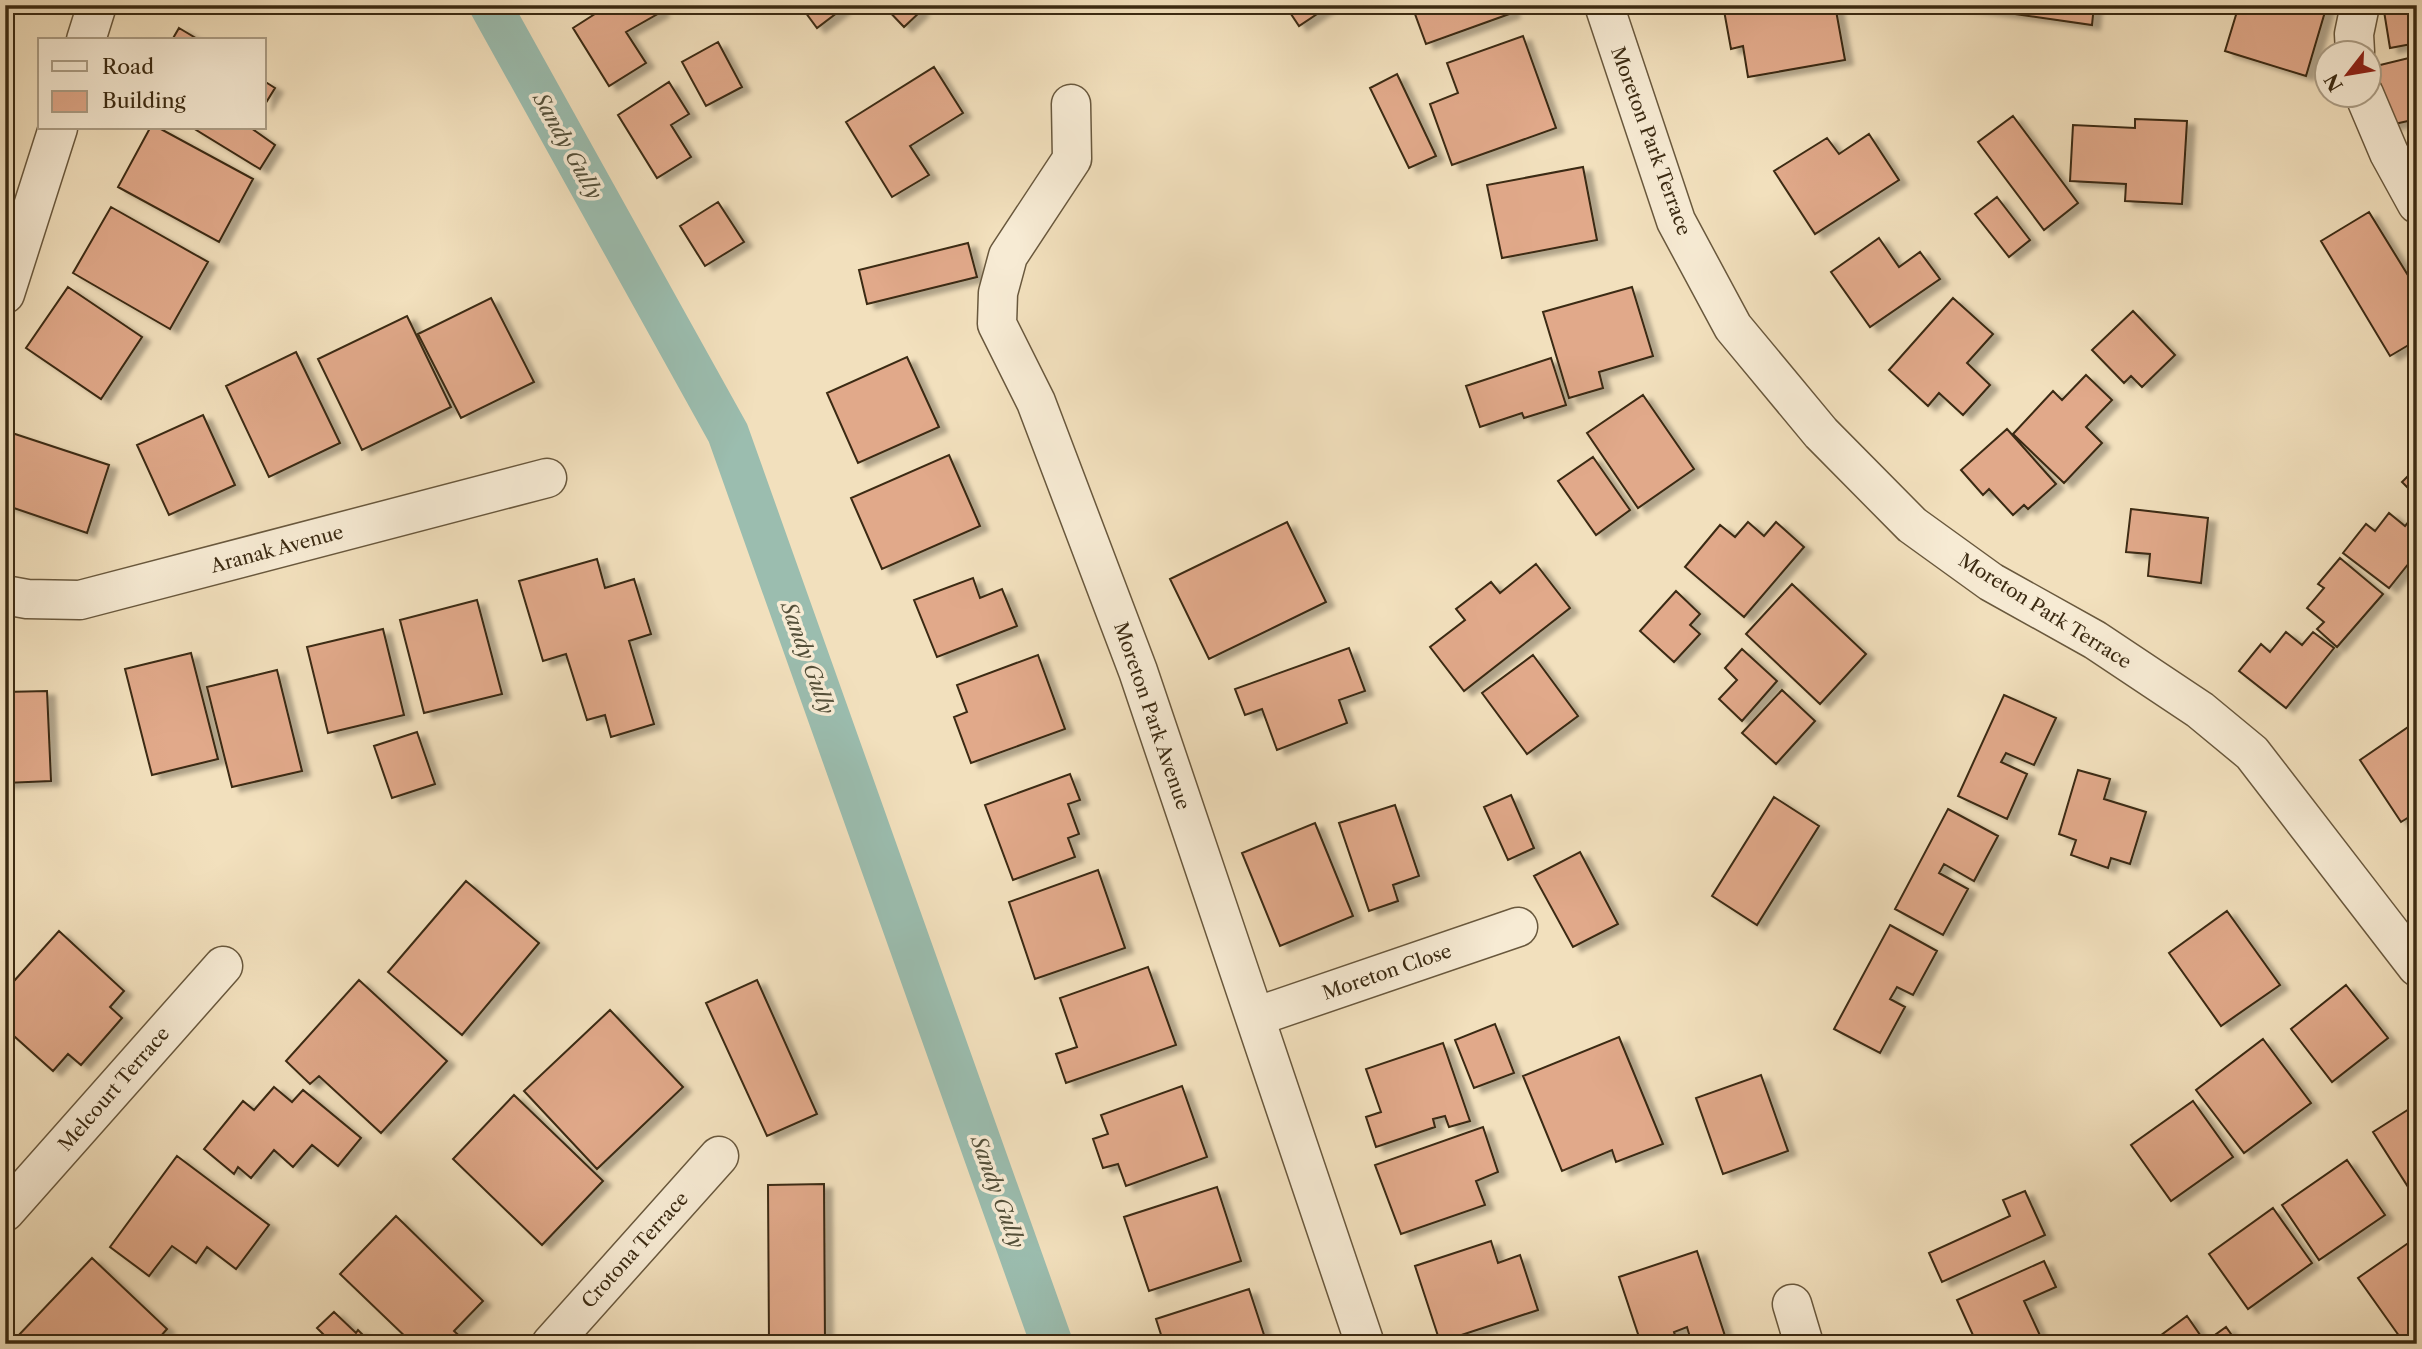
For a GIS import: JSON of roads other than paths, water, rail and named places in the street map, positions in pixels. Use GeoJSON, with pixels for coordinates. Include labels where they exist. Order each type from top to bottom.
{"type":"FeatureCollection","features":[{"type":"Feature","properties":{"kind":"street"},"geometry":{"type":"LineString","coordinates":[[87,38],[97,5]]}},
{"type":"Feature","properties":{"kind":"street","name":"Moreton Park Terrace"},"geometry":{"type":"LineString","coordinates":[[1604,5],[1676,221],[1733,327],[1821,433],[1912,525],[1991,582],[2095,640],[2200,710],[2252,753],[2417,967]]}},
{"type":"Feature","properties":{"kind":"street"},"geometry":{"type":"LineString","coordinates":[[2354,38],[2360,5]]}},
{"type":"Feature","properties":{"kind":"street","name":"Moreton Park Avenue"},"geometry":{"type":"LineString","coordinates":[[1071,104],[1072,159],[1008,257],[998,293],[997,324],[1036,402],[1138,671],[1365,1344]]}},
{"type":"Feature","properties":{"kind":"street"},"geometry":{"type":"LineString","coordinates":[[2370,108],[2389,153],[2417,204]]}},
{"type":"Feature","properties":{"kind":"street"},"geometry":{"type":"LineString","coordinates":[[6,292],[57,130]]}},
{"type":"Feature","properties":{"kind":"street","name":"Aranak Avenue"},"geometry":{"type":"LineString","coordinates":[[5,595],[27,600],[80,600],[547,478]]}},
{"type":"Feature","properties":{"kind":"street","name":"Moreton Close"},"geometry":{"type":"LineString","coordinates":[[1255,1017],[1518,927]]}},
{"type":"Feature","properties":{"kind":"street","name":"Melcourt Terrace"},"geometry":{"type":"LineString","coordinates":[[5,1212],[223,966]]}},
{"type":"Feature","properties":{"kind":"street","name":"Crotona Terrace"},"geometry":{"type":"LineString","coordinates":[[551,1344],[719,1156]]}},
{"type":"Feature","properties":{"kind":"street"},"geometry":{"type":"LineString","coordinates":[[1792,1304],[1804,1344]]}},
{"type":"Feature","properties":{"kind":"waterway","name":"Sandy Gully"},"geometry":{"type":"LineString","coordinates":[[490,5],[728,433],[1052,1344]]}}]}
